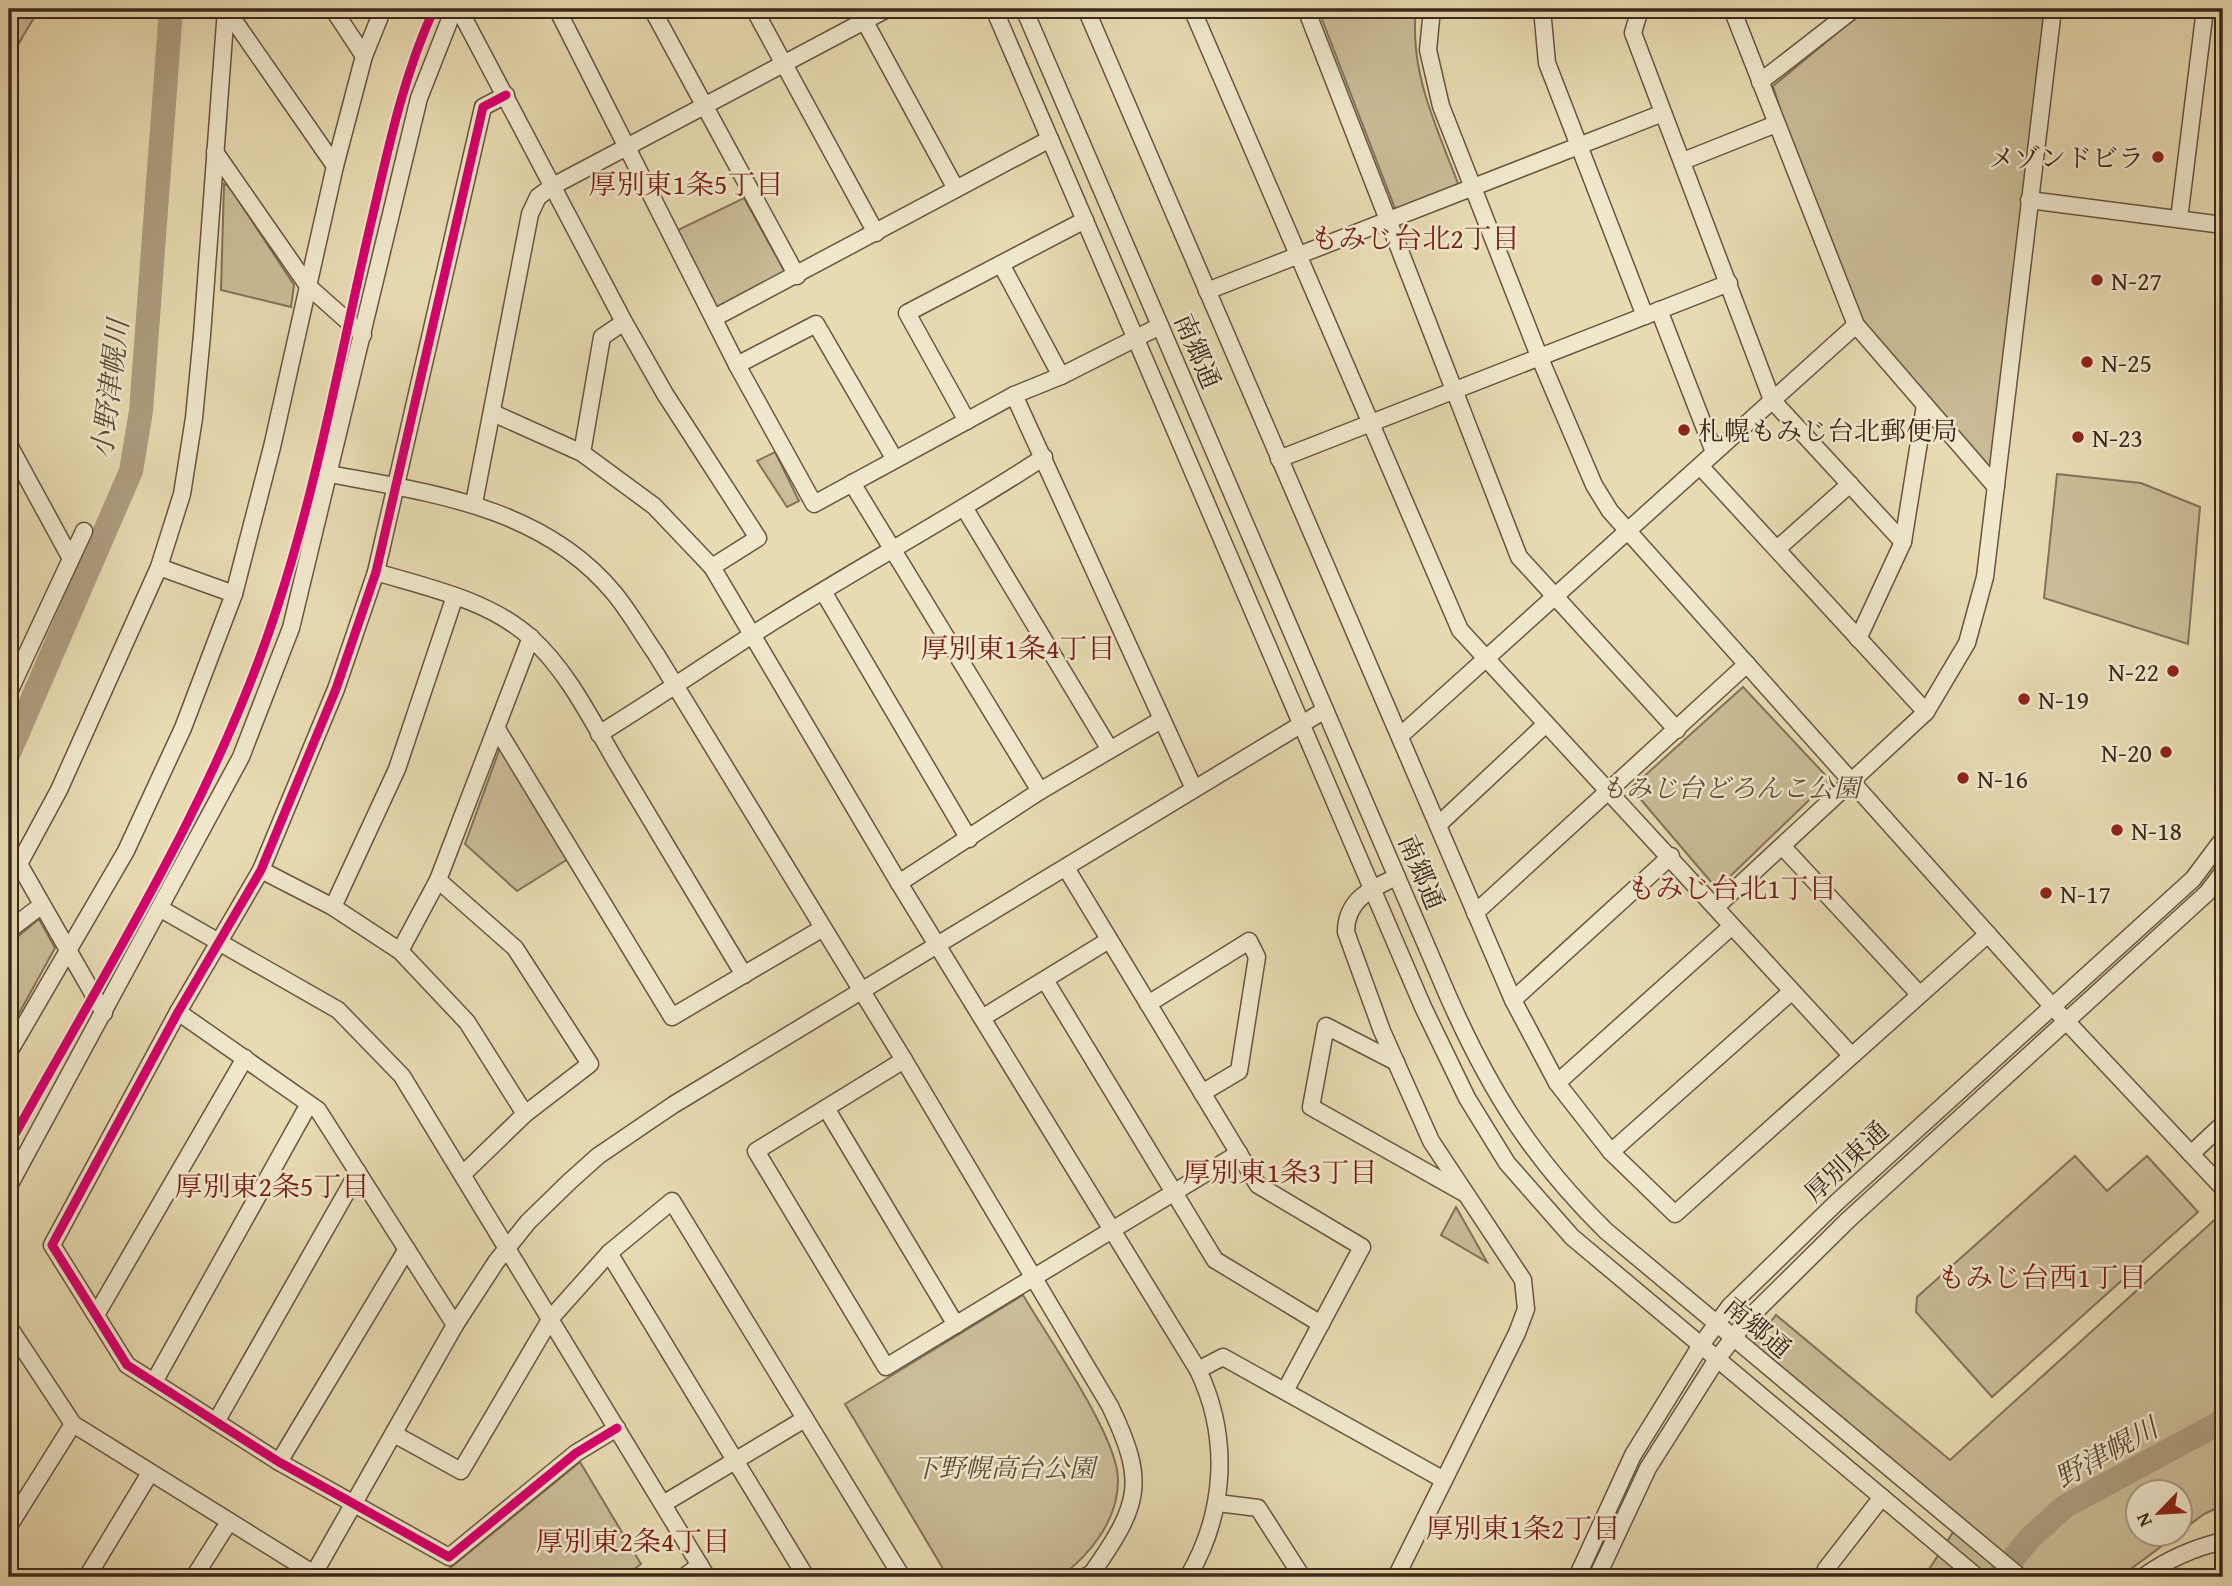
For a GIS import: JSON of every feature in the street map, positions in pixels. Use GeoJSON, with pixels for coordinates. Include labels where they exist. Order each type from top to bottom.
{"type":"FeatureCollection","features":[{"type":"Feature","properties":{"kind":"street"},"geometry":{"type":"LineString","coordinates":[[104,1013],[19,864],[60,790],[159,567],[182,494],[194,418],[226,9]]}},
{"type":"Feature","properties":{"kind":"street"},"geometry":{"type":"LineString","coordinates":[[226,9],[335,166]]}},
{"type":"Feature","properties":{"kind":"street"},"geometry":{"type":"LineString","coordinates":[[332,9],[364,56]]}},
{"type":"Feature","properties":{"kind":"street"},"geometry":{"type":"LineString","coordinates":[[9,1052],[143,814],[183,728],[234,594],[272,447],[335,166],[364,56],[383,9]]}},
{"type":"Feature","properties":{"kind":"street"},"geometry":{"type":"LineString","coordinates":[[457,9],[506,95],[624,322],[665,394],[763,534],[712,567]]}},
{"type":"Feature","properties":{"kind":"street"},"geometry":{"type":"LineString","coordinates":[[9,1186],[241,757],[286,641],[330,474],[419,98],[457,9]]}},
{"type":"Feature","properties":{"kind":"street"},"geometry":{"type":"LineString","coordinates":[[652,9],[797,276]]}},
{"type":"Feature","properties":{"kind":"street"},"geometry":{"type":"LineString","coordinates":[[754,9],[876,233]]}},
{"type":"Feature","properties":{"kind":"street"},"geometry":{"type":"LineString","coordinates":[[474,503],[530,214],[538,197],[553,186],[783,64],[862,15],[887,9]]}},
{"type":"Feature","properties":{"kind":"street","name":"南郷通"},"geometry":{"type":"LineString","coordinates":[[994,9],[1445,1057],[1507,1163],[1572,1237],[1977,1577]]}},
{"type":"Feature","properties":{"kind":"street","name":"南郷通"},"geometry":{"type":"LineString","coordinates":[[1024,9],[1470,1044],[1519,1131],[1555,1178],[1598,1224],[2020,1577]]}},
{"type":"Feature","properties":{"kind":"street"},"geometry":{"type":"LineString","coordinates":[[1086,9],[1513,1000],[1557,1083],[1611,1152],[1675,1214],[1850,1054],[1988,934]]}},
{"type":"Feature","properties":{"kind":"street"},"geometry":{"type":"LineString","coordinates":[[1306,9],[1519,557],[1677,730]]}},
{"type":"Feature","properties":{"kind":"street"},"geometry":{"type":"LineString","coordinates":[[1432,9],[1428,50],[1441,106],[1539,356],[1594,485],[1628,533],[2052,1006],[2223,1188]]}},
{"type":"Feature","properties":{"kind":"street"},"geometry":{"type":"LineString","coordinates":[[1542,9],[1547,63],[1578,148],[1714,452]]}},
{"type":"Feature","properties":{"kind":"street"},"geometry":{"type":"LineString","coordinates":[[1640,9],[1633,33],[1772,400],[1903,542]]}},
{"type":"Feature","properties":{"kind":"street"},"geometry":{"type":"LineString","coordinates":[[1732,9],[1856,325],[1996,487]]}},
{"type":"Feature","properties":{"kind":"street"},"geometry":{"type":"LineString","coordinates":[[1760,82],[1854,9]]}},
{"type":"Feature","properties":{"kind":"street"},"geometry":{"type":"LineString","coordinates":[[1716,907],[1926,712],[1967,643],[1985,577],[2053,9]]}},
{"type":"Feature","properties":{"kind":"street"},"geometry":{"type":"LineString","coordinates":[[2179,219],[2205,9]]}},
{"type":"Feature","properties":{"kind":"street"},"geometry":{"type":"LineString","coordinates":[[560,10],[737,365],[814,504],[894,458],[1014,395],[1062,376],[1160,326]]}},
{"type":"Feature","properties":{"kind":"street"},"geometry":{"type":"LineString","coordinates":[[1196,10],[1298,256],[1460,630],[1671,856],[1791,992],[1850,1054]]}},
{"type":"Feature","properties":{"kind":"street"},"geometry":{"type":"LineString","coordinates":[[862,15],[956,190]]}},
{"type":"Feature","properties":{"kind":"street"},"geometry":{"type":"LineString","coordinates":[[506,95],[483,107],[376,572],[336,689],[261,870],[178,1012],[52,1245],[127,1365],[279,1462],[353,1506],[449,1557],[576,1453],[617,1428]]}},
{"type":"Feature","properties":{"kind":"street"},"geometry":{"type":"LineString","coordinates":[[1206,292],[1475,189],[1663,113]]}},
{"type":"Feature","properties":{"kind":"street"},"geometry":{"type":"LineString","coordinates":[[1683,161],[1776,124]]}},
{"type":"Feature","properties":{"kind":"street"},"geometry":{"type":"LineString","coordinates":[[713,318],[797,276],[1050,139]]}},
{"type":"Feature","properties":{"kind":"street"},"geometry":{"type":"LineString","coordinates":[[215,152],[308,286],[363,335]]}},
{"type":"Feature","properties":{"kind":"street"},"geometry":{"type":"LineString","coordinates":[[2029,200],[2223,225]]}},
{"type":"Feature","properties":{"kind":"street"},"geometry":{"type":"LineString","coordinates":[[967,421],[907,313],[1084,220]]}},
{"type":"Feature","properties":{"kind":"street"},"geometry":{"type":"LineString","coordinates":[[1001,264],[1062,376]]}},
{"type":"Feature","properties":{"kind":"street"},"geometry":{"type":"LineString","coordinates":[[1279,459],[1728,283]]}},
{"type":"Feature","properties":{"kind":"street"},"geometry":{"type":"LineString","coordinates":[[582,453],[602,337],[624,322]]}},
{"type":"Feature","properties":{"kind":"street"},"geometry":{"type":"LineString","coordinates":[[737,365],[816,324],[894,458]]}},
{"type":"Feature","properties":{"kind":"street"},"geometry":{"type":"LineString","coordinates":[[1400,736],[1856,325]]}},
{"type":"Feature","properties":{"kind":"street"},"geometry":{"type":"LineString","coordinates":[[1014,395],[1194,789]]}},
{"type":"Feature","properties":{"kind":"street"},"geometry":{"type":"LineString","coordinates":[[1858,639],[1903,542],[1925,405]]}},
{"type":"Feature","properties":{"kind":"street"},"geometry":{"type":"LineString","coordinates":[[493,413],[582,453],[654,506],[712,567],[899,883],[1198,1370],[1212,1400],[1220,1444],[1218,1503],[1188,1577]]}},
{"type":"Feature","properties":{"kind":"street"},"geometry":{"type":"LineString","coordinates":[[9,445],[70,557]]}},
{"type":"Feature","properties":{"kind":"street"},"geometry":{"type":"LineString","coordinates":[[599,734],[676,687],[752,634],[965,509],[1044,457]]}},
{"type":"Feature","properties":{"kind":"street"},"geometry":{"type":"LineString","coordinates":[[1700,466],[1926,712]]}},
{"type":"Feature","properties":{"kind":"street"},"geometry":{"type":"LineString","coordinates":[[330,474],[474,503],[540,532],[578,560],[613,592],[676,687],[862,991],[1110,1406],[1129,1446],[1135,1488],[1121,1531],[1091,1573],[1085,1577]]}},
{"type":"Feature","properties":{"kind":"street"},"geometry":{"type":"LineString","coordinates":[[852,483],[1040,791]]}},
{"type":"Feature","properties":{"kind":"street"},"geometry":{"type":"LineString","coordinates":[[1777,549],[1850,484]]}},
{"type":"Feature","properties":{"kind":"street"},"geometry":{"type":"LineString","coordinates":[[965,509],[1109,748]]}},
{"type":"Feature","properties":{"kind":"street"},"geometry":{"type":"LineString","coordinates":[[9,692],[84,531]]}},
{"type":"Feature","properties":{"kind":"street"},"geometry":{"type":"LineString","coordinates":[[159,567],[234,594]]}},
{"type":"Feature","properties":{"kind":"street"},"geometry":{"type":"LineString","coordinates":[[376,572],[491,610],[531,637],[552,661],[599,734],[744,975]]}},
{"type":"Feature","properties":{"kind":"street"},"geometry":{"type":"LineString","coordinates":[[824,593],[969,839]]}},
{"type":"Feature","properties":{"kind":"street"},"geometry":{"type":"LineString","coordinates":[[333,907],[397,769],[455,596]]}},
{"type":"Feature","properties":{"kind":"street"},"geometry":{"type":"LineString","coordinates":[[400,951],[438,880],[531,637]]}},
{"type":"Feature","properties":{"kind":"street"},"geometry":{"type":"LineString","coordinates":[[1475,913],[1747,664]]}},
{"type":"Feature","properties":{"kind":"street"},"geometry":{"type":"LineString","coordinates":[[9,1327],[72,1424],[315,1576],[454,1325],[528,1222],[598,1156],[673,1105],[1325,710]]}},
{"type":"Feature","properties":{"kind":"street"},"geometry":{"type":"LineString","coordinates":[[899,883],[1109,748],[1161,720]]}},
{"type":"Feature","properties":{"kind":"street"},"geometry":{"type":"LineString","coordinates":[[1438,825],[1546,724]]}},
{"type":"Feature","properties":{"kind":"street"},"geometry":{"type":"LineString","coordinates":[[497,729],[672,1017],[823,928]]}},
{"type":"Feature","properties":{"kind":"street","name":"厚別東通"},"geometry":{"type":"LineString","coordinates":[[1577,1577],[1633,1455],[1701,1345],[1730,1306],[1837,1202],[2193,879],[2223,839]]}},
{"type":"Feature","properties":{"kind":"street"},"geometry":{"type":"LineString","coordinates":[[1783,847],[1919,994]]}},
{"type":"Feature","properties":{"kind":"street"},"geometry":{"type":"LineString","coordinates":[[1513,1000],[1671,856]]}},
{"type":"Feature","properties":{"kind":"street"},"geometry":{"type":"LineString","coordinates":[[1066,867],[1258,1185],[1362,1247],[1284,1391]]}},
{"type":"Feature","properties":{"kind":"street"},"geometry":{"type":"LineString","coordinates":[[261,870],[333,907],[400,951],[467,1022],[525,1114]]}},
{"type":"Feature","properties":{"kind":"street","name":"厚別東通"},"geometry":{"type":"LineString","coordinates":[[1597,1577],[1648,1468],[1733,1338],[1848,1220],[2207,892],[2223,872]]}},
{"type":"Feature","properties":{"kind":"street"},"geometry":{"type":"LineString","coordinates":[[1396,1577],[1517,1333],[1526,1309],[1523,1280],[1431,1142],[1396,1062],[1346,932],[1346,919],[1354,903],[1372,888],[1397,877]]}},
{"type":"Feature","properties":{"kind":"street"},"geometry":{"type":"LineString","coordinates":[[438,880],[515,948],[590,1064],[525,1114],[463,1174]]}},
{"type":"Feature","properties":{"kind":"street"},"geometry":{"type":"LineString","coordinates":[[9,930],[42,905]]}},
{"type":"Feature","properties":{"kind":"street"},"geometry":{"type":"LineString","coordinates":[[161,909],[338,1010],[372,1042],[402,1076],[704,1571],[684,1577]]}},
{"type":"Feature","properties":{"kind":"street"},"geometry":{"type":"LineString","coordinates":[[1557,1083],[1732,926]]}},
{"type":"Feature","properties":{"kind":"street"},"geometry":{"type":"LineString","coordinates":[[982,1018],[1110,940]]}},
{"type":"Feature","properties":{"kind":"street"},"geometry":{"type":"LineString","coordinates":[[1148,1004],[1249,941],[1257,957],[1239,1071],[1202,1093]]}},
{"type":"Feature","properties":{"kind":"street"},"geometry":{"type":"LineString","coordinates":[[1045,980],[1215,1260],[1321,1324]]}},
{"type":"Feature","properties":{"kind":"street"},"geometry":{"type":"LineString","coordinates":[[1611,1152],[1791,992]]}},
{"type":"Feature","properties":{"kind":"street"},"geometry":{"type":"LineString","coordinates":[[178,1012],[318,1110],[454,1325]]}},
{"type":"Feature","properties":{"kind":"street"},"geometry":{"type":"LineString","coordinates":[[1396,1062],[1326,1026],[1311,1107],[1466,1195]]}},
{"type":"Feature","properties":{"kind":"street"},"geometry":{"type":"LineString","coordinates":[[96,1315],[244,1058]]}},
{"type":"Feature","properties":{"kind":"street"},"geometry":{"type":"LineString","coordinates":[[904,1060],[756,1151],[887,1367],[1239,1153]]}},
{"type":"Feature","properties":{"kind":"street"},"geometry":{"type":"LineString","coordinates":[[153,1382],[309,1104]]}},
{"type":"Feature","properties":{"kind":"street"},"geometry":{"type":"LineString","coordinates":[[827,1108],[956,1325]]}},
{"type":"Feature","properties":{"kind":"street"},"geometry":{"type":"LineString","coordinates":[[2191,1154],[2223,1124]]}},
{"type":"Feature","properties":{"kind":"street"},"geometry":{"type":"LineString","coordinates":[[216,1422],[358,1172]]}},
{"type":"Feature","properties":{"kind":"street"},"geometry":{"type":"LineString","coordinates":[[394,1434],[461,1471],[551,1318],[609,1253],[672,1201],[803,1420],[902,1577]]}},
{"type":"Feature","properties":{"kind":"street"},"geometry":{"type":"LineString","coordinates":[[279,1462],[407,1249]]}},
{"type":"Feature","properties":{"kind":"street"},"geometry":{"type":"LineString","coordinates":[[609,1253],[806,1577]]}},
{"type":"Feature","properties":{"kind":"street"},"geometry":{"type":"LineString","coordinates":[[9,1356],[18,1342]]}},
{"type":"Feature","properties":{"kind":"street"},"geometry":{"type":"LineString","coordinates":[[1198,1370],[1223,1357],[1444,1480]]}},
{"type":"Feature","properties":{"kind":"street"},"geometry":{"type":"LineString","coordinates":[[663,1504],[803,1420]]}},
{"type":"Feature","properties":{"kind":"street"},"geometry":{"type":"LineString","coordinates":[[9,1527],[72,1424]]}},
{"type":"Feature","properties":{"kind":"street"},"geometry":{"type":"LineString","coordinates":[[87,1577],[150,1473]]}},
{"type":"Feature","properties":{"kind":"street"},"geometry":{"type":"LineString","coordinates":[[1823,1577],[1826,1569],[1882,1497]]}},
{"type":"Feature","properties":{"kind":"street"},"geometry":{"type":"LineString","coordinates":[[1218,1503],[1258,1508],[1299,1572],[1291,1577]]}},
{"type":"Feature","properties":{"kind":"street"},"geometry":{"type":"LineString","coordinates":[[194,1577],[229,1522]]}},
{"type":"Feature","properties":{"kind":"street"},"geometry":{"type":"LineString","coordinates":[[2143,1577],[2197,1546],[2223,1541]]}},
{"type":"Feature","properties":{"kind":"green space"},"geometry":{"type":"Polygon","coordinates":[[[9,9],[39,9],[9,60],[9,9]]]}},
{"type":"Feature","properties":{"kind":"green space"},"geometry":{"type":"Polygon","coordinates":[[[1318,9],[1416,9],[1415,32],[1421,77],[1434,121],[1459,186],[1396,211],[1318,9]]]}},
{"type":"Feature","properties":{"kind":"green space"},"geometry":{"type":"Polygon","coordinates":[[[1866,9],[2044,9],[2034,129],[1989,479],[1858,324],[1801,179],[1773,86],[1866,9]]]}},
{"type":"Feature","properties":{"kind":"green space"},"geometry":{"type":"Polygon","coordinates":[[[224,184],[229,186],[294,285],[291,307],[221,290],[224,184]]]}},
{"type":"Feature","properties":{"kind":"green space"},"geometry":{"type":"Polygon","coordinates":[[[744,198],[786,274],[717,311],[676,231],[744,198]]]}},
{"type":"Feature","properties":{"kind":"green space"},"geometry":{"type":"Polygon","coordinates":[[[775,452],[799,501],[787,507],[757,461],[775,452]]]}},
{"type":"Feature","properties":{"kind":"green space"},"geometry":{"type":"Polygon","coordinates":[[[2057,474],[2141,483],[2200,507],[2188,644],[2044,598],[2057,474]]]}},
{"type":"Feature","properties":{"kind":"green space","name":"もみじ台どろんこ公園"},"geometry":{"type":"Polygon","coordinates":[[[1743,687],[1830,780],[1717,889],[1631,788],[1743,687]]]}},
{"type":"Feature","properties":{"kind":"green space"},"geometry":{"type":"Polygon","coordinates":[[[500,748],[568,859],[517,891],[465,844],[500,748]]]}},
{"type":"Feature","properties":{"kind":"green space"},"geometry":{"type":"Polygon","coordinates":[[[39,919],[55,948],[17,1017],[9,1004],[9,944],[39,919]]]}},
{"type":"Feature","properties":{"kind":"green space"},"geometry":{"type":"Polygon","coordinates":[[[2075,1156],[2107,1191],[2147,1156],[2198,1212],[1992,1397],[1916,1312],[1917,1297],[2075,1156]]]}},
{"type":"Feature","properties":{"kind":"green space"},"geometry":{"type":"Polygon","coordinates":[[[1456,1207],[1487,1262],[1441,1235],[1456,1207]]]}},
{"type":"Feature","properties":{"kind":"green space"},"geometry":{"type":"Polygon","coordinates":[[[2221,1214],[2223,1505],[2194,1522],[2194,1478],[2124,1478],[2124,1548],[2159,1548],[2120,1577],[1924,1577],[1959,1523],[1772,1367],[1754,1343],[1776,1315],[1950,1460],[2221,1214]]]}},
{"type":"Feature","properties":{"kind":"green space","name":"下野幌高台公園"},"geometry":{"type":"Polygon","coordinates":[[[1023,1295],[1080,1387],[1107,1438],[1118,1479],[1114,1508],[1092,1547],[1060,1577],[948,1577],[845,1404],[1023,1295]]]}},
{"type":"Feature","properties":{"kind":"green space"},"geometry":{"type":"Polygon","coordinates":[[[580,1462],[641,1564],[624,1577],[439,1577],[580,1462]]]}},
{"type":"Feature","properties":{"kind":"waterway","name":"小野津幌川"},"geometry":{"type":"LineString","coordinates":[[9,753],[131,471],[141,411],[171,9]]}},
{"type":"Feature","properties":{"kind":"waterway","name":"野津幌川"},"geometry":{"type":"LineString","coordinates":[[1998,1577],[2029,1539],[2064,1507],[2223,1421]]}},
{"type":"Feature","properties":{"kind":"cycle path"},"geometry":{"type":"LineString","coordinates":[[9,1145],[191,816],[252,679],[277,608],[305,511],[398,110],[434,9]]}},
{"type":"Feature","properties":{"kind":"cycle path"},"geometry":{"type":"LineString","coordinates":[[506,95],[483,107],[376,572],[336,689],[261,870],[178,1012],[52,1245],[127,1365],[279,1462],[449,1557],[576,1453],[617,1428]]}},
{"type":"Feature","properties":{"kind":"place","name":"メゾンドビラ"},"geometry":{"type":"Point","coordinates":[2158,157]}},
{"type":"Feature","properties":{"kind":"place","name":"N-27"},"geometry":{"type":"Point","coordinates":[2097,280]}},
{"type":"Feature","properties":{"kind":"place","name":"N-25"},"geometry":{"type":"Point","coordinates":[2087,362]}},
{"type":"Feature","properties":{"kind":"place","name":"札幌もみじ台北郵便局"},"geometry":{"type":"Point","coordinates":[1684,430]}},
{"type":"Feature","properties":{"kind":"place","name":"N-23"},"geometry":{"type":"Point","coordinates":[2078,437]}},
{"type":"Feature","properties":{"kind":"place","name":"N-22"},"geometry":{"type":"Point","coordinates":[2173,671]}},
{"type":"Feature","properties":{"kind":"place","name":"N-19"},"geometry":{"type":"Point","coordinates":[2024,699]}},
{"type":"Feature","properties":{"kind":"place","name":"N-20"},"geometry":{"type":"Point","coordinates":[2166,752]}},
{"type":"Feature","properties":{"kind":"place","name":"N-16"},"geometry":{"type":"Point","coordinates":[1963,778]}},
{"type":"Feature","properties":{"kind":"place","name":"N-18"},"geometry":{"type":"Point","coordinates":[2117,830]}},
{"type":"Feature","properties":{"kind":"place","name":"N-17"},"geometry":{"type":"Point","coordinates":[2046,893]}},
{"type":"Feature","properties":{"kind":"district","name":"厚別東1条5丁目"},"geometry":{"type":"Point","coordinates":[686,183]}},
{"type":"Feature","properties":{"kind":"district","name":"もみじ台北2丁目"},"geometry":{"type":"Point","coordinates":[1415,237]}},
{"type":"Feature","properties":{"kind":"district","name":"厚別東1条4丁目"},"geometry":{"type":"Point","coordinates":[1018,647]}},
{"type":"Feature","properties":{"kind":"district","name":"もみじ台北1丁目"},"geometry":{"type":"Point","coordinates":[1732,887]}},
{"type":"Feature","properties":{"kind":"district","name":"厚別東1条3丁目"},"geometry":{"type":"Point","coordinates":[1280,1171]}},
{"type":"Feature","properties":{"kind":"district","name":"厚別東2条5丁目"},"geometry":{"type":"Point","coordinates":[272,1185]}},
{"type":"Feature","properties":{"kind":"district","name":"もみじ台西1丁目"},"geometry":{"type":"Point","coordinates":[2042,1276]}},
{"type":"Feature","properties":{"kind":"district","name":"厚別東1条2丁目"},"geometry":{"type":"Point","coordinates":[1523,1527]}},
{"type":"Feature","properties":{"kind":"district","name":"厚別東2条4丁目"},"geometry":{"type":"Point","coordinates":[633,1540]}}]}
